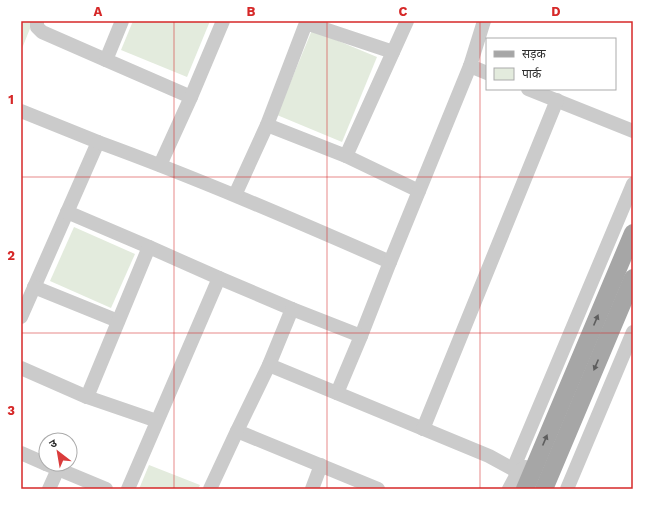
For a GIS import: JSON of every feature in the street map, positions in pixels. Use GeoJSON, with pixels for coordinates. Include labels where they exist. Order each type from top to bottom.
{"type":"FeatureCollection","features":[{"type":"Feature","properties":{"kind":"main road"},"geometry":{"type":"LineString","coordinates":[[525,489],[633,233]]}},
{"type":"Feature","properties":{"kind":"main road"},"geometry":{"type":"LineString","coordinates":[[544,489],[633,278]]}},
{"type":"Feature","properties":{"kind":"street"},"geometry":{"type":"LineString","coordinates":[[37,21],[37,27],[42,32],[191,97]]}},
{"type":"Feature","properties":{"kind":"street"},"geometry":{"type":"LineString","coordinates":[[106,60],[122,21]]}},
{"type":"Feature","properties":{"kind":"street"},"geometry":{"type":"LineString","coordinates":[[160,165],[223,21]]}},
{"type":"Feature","properties":{"kind":"street"},"geometry":{"type":"LineString","coordinates":[[346,156],[407,21]]}},
{"type":"Feature","properties":{"kind":"street"},"geometry":{"type":"LineString","coordinates":[[337,393],[470,66],[484,21]]}},
{"type":"Feature","properties":{"kind":"street"},"geometry":{"type":"LineString","coordinates":[[235,195],[267,125],[303,22],[394,52]]}},
{"type":"Feature","properties":{"kind":"street"},"geometry":{"type":"LineString","coordinates":[[470,66],[486,73]]}},
{"type":"Feature","properties":{"kind":"street"},"geometry":{"type":"LineString","coordinates":[[531,90],[633,131]]}},
{"type":"Feature","properties":{"kind":"street"},"geometry":{"type":"LineString","coordinates":[[423,429],[556,100]]}},
{"type":"Feature","properties":{"kind":"street"},"geometry":{"type":"LineString","coordinates":[[21,111],[235,195],[390,262]]}},
{"type":"Feature","properties":{"kind":"street"},"geometry":{"type":"LineString","coordinates":[[267,125],[346,156],[419,192]]}},
{"type":"Feature","properties":{"kind":"street"},"geometry":{"type":"LineString","coordinates":[[21,317],[98,142]]}},
{"type":"Feature","properties":{"kind":"street"},"geometry":{"type":"LineString","coordinates":[[509,489],[633,184]]}},
{"type":"Feature","properties":{"kind":"street"},"geometry":{"type":"LineString","coordinates":[[67,212],[292,309],[361,336]]}},
{"type":"Feature","properties":{"kind":"street"},"geometry":{"type":"LineString","coordinates":[[87,397],[149,247]]}},
{"type":"Feature","properties":{"kind":"street"},"geometry":{"type":"LineString","coordinates":[[128,489],[219,278]]}},
{"type":"Feature","properties":{"kind":"street"},"geometry":{"type":"LineString","coordinates":[[34,287],[118,321]]}},
{"type":"Feature","properties":{"kind":"street"},"geometry":{"type":"LineString","coordinates":[[210,489],[269,366],[292,309]]}},
{"type":"Feature","properties":{"kind":"street"},"geometry":{"type":"LineString","coordinates":[[615,321],[633,329]]}},
{"type":"Feature","properties":{"kind":"street"},"geometry":{"type":"LineString","coordinates":[[567,489],[633,332]]}},
{"type":"Feature","properties":{"kind":"street"},"geometry":{"type":"LineString","coordinates":[[269,366],[489,456],[516,471]]}},
{"type":"Feature","properties":{"kind":"street"},"geometry":{"type":"LineString","coordinates":[[21,368],[87,397],[157,420]]}},
{"type":"Feature","properties":{"kind":"street"},"geometry":{"type":"LineString","coordinates":[[237,431],[378,489]]}},
{"type":"Feature","properties":{"kind":"street"},"geometry":{"type":"LineString","coordinates":[[21,453],[38,461]]}},
{"type":"Feature","properties":{"kind":"street"},"geometry":{"type":"LineString","coordinates":[[516,471],[538,459]]}},
{"type":"Feature","properties":{"kind":"street"},"geometry":{"type":"LineString","coordinates":[[312,489],[321,465]]}},
{"type":"Feature","properties":{"kind":"street"},"geometry":{"type":"LineString","coordinates":[[49,489],[50,472]]}},
{"type":"Feature","properties":{"kind":"street"},"geometry":{"type":"LineString","coordinates":[[65,472],[106,489]]}},
{"type":"Feature","properties":{"kind":"path"},"geometry":{"type":"LineString","coordinates":[[21,26],[23,21]]}},
{"type":"Feature","properties":{"kind":"green space"},"geometry":{"type":"Polygon","coordinates":[[[21,21],[33,21],[21,51],[21,21]]]}},
{"type":"Feature","properties":{"kind":"green space"},"geometry":{"type":"Polygon","coordinates":[[[133,21],[210,21],[187,77],[121,50],[133,21]]]}},
{"type":"Feature","properties":{"kind":"green space"},"geometry":{"type":"Polygon","coordinates":[[[312,30],[377,57],[342,142],[277,115],[312,30]]]}},
{"type":"Feature","properties":{"kind":"green space"},"geometry":{"type":"Polygon","coordinates":[[[74,227],[135,254],[111,308],[50,281],[74,227]]]}},
{"type":"Feature","properties":{"kind":"green space"},"geometry":{"type":"Polygon","coordinates":[[[149,465],[200,485],[198,489],[139,489],[149,465]]]}}]}
